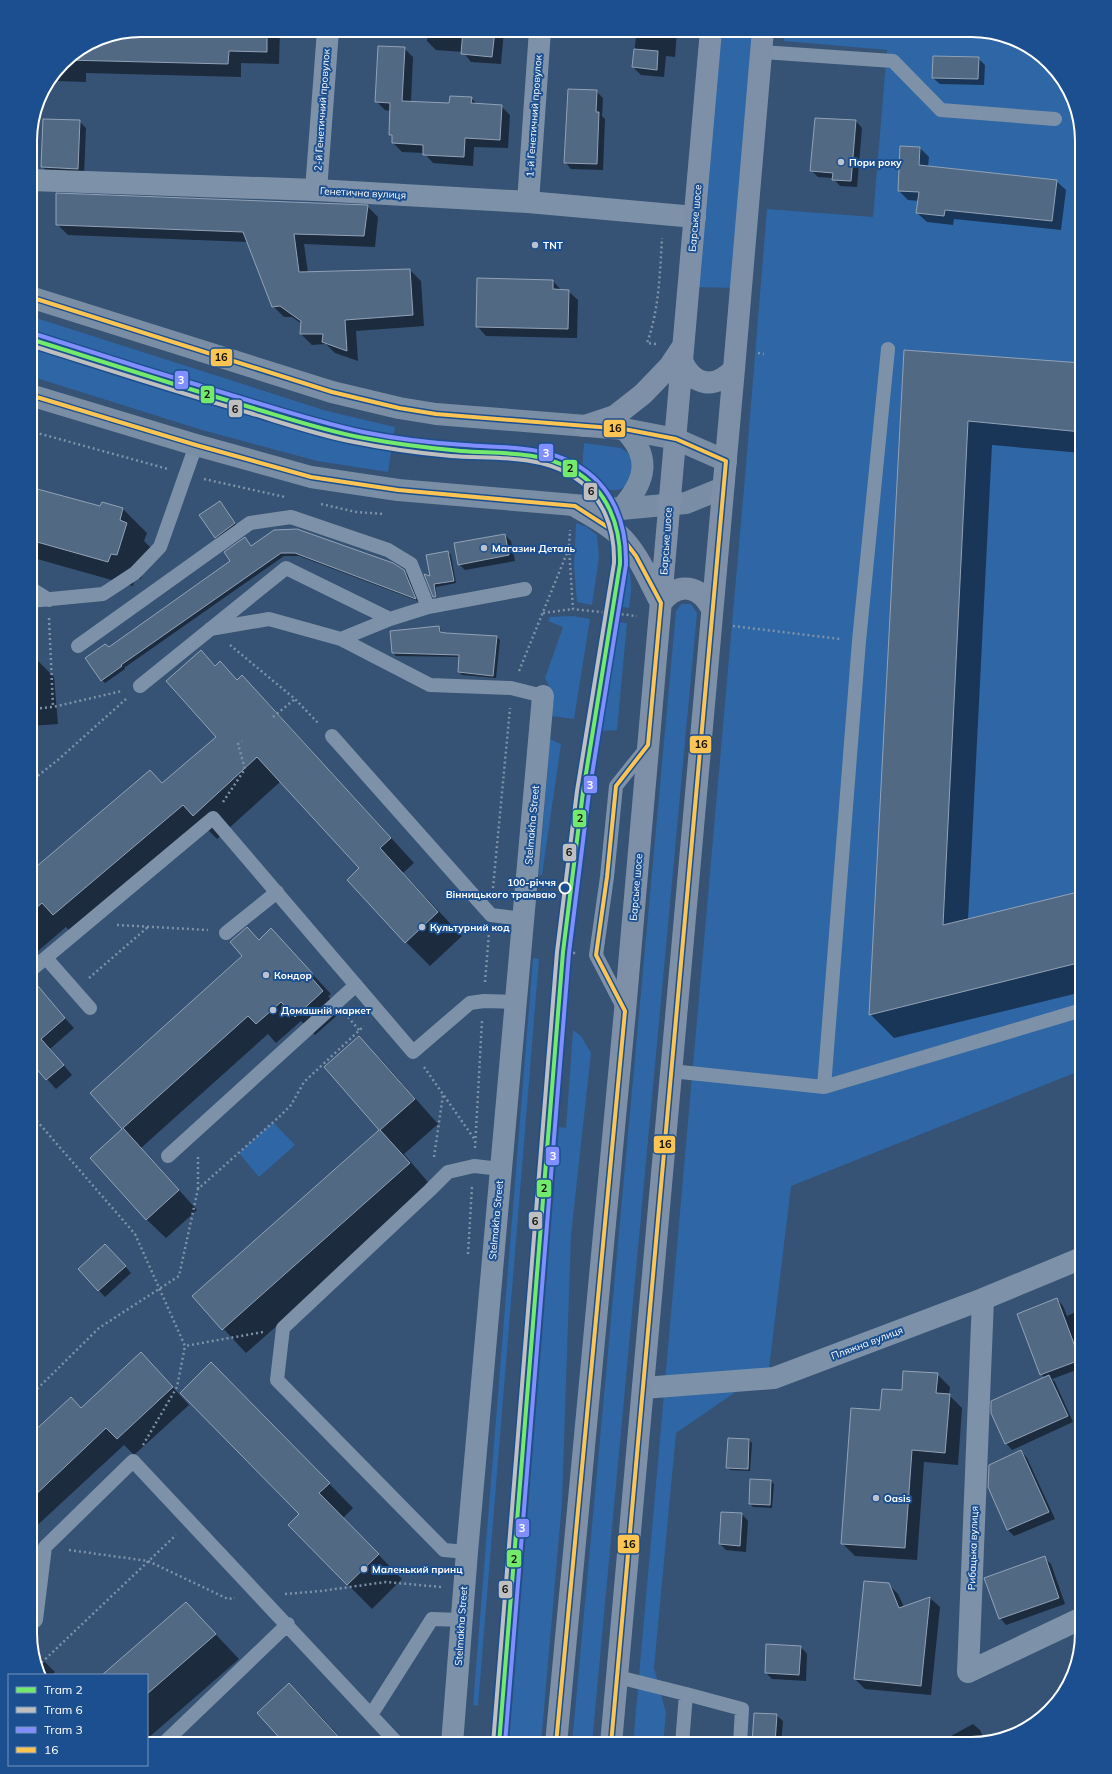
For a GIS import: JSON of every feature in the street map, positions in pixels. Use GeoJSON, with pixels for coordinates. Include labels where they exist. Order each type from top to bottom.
{"type":"FeatureCollection","features":[{"type":"Feature","properties":{"kind":"highway","name":"Барське шосе"},"geometry":{"type":"LineString","coordinates":[[557,1737],[625,1011],[710,37]]}},
{"type":"Feature","properties":{"kind":"highway"},"geometry":{"type":"LineString","coordinates":[[612,1737],[726,461],[762,37]]}},
{"type":"Feature","properties":{"kind":"highway"},"geometry":{"type":"LineString","coordinates":[[585,426],[615,416],[643,394],[683,354],[687,371],[695,379],[705,383],[717,382],[727,377],[734,369]]}},
{"type":"Feature","properties":{"kind":"highway"},"geometry":{"type":"LineString","coordinates":[[575,506],[620,535],[636,556],[661,603],[668,594],[678,589],[689,588],[699,592],[707,599],[712,609]]}},
{"type":"Feature","properties":{"kind":"main road"},"geometry":{"type":"LineString","coordinates":[[37,299],[325,390],[371,402],[436,414],[624,428],[676,439],[726,461]]}},
{"type":"Feature","properties":{"kind":"main road"},"geometry":{"type":"LineString","coordinates":[[37,397],[196,445],[311,477],[398,490],[621,509],[669,506],[686,503],[723,488]]}},
{"type":"Feature","properties":{"kind":"main road"},"geometry":{"type":"LineString","coordinates":[[621,509],[637,490],[642,477],[643,463],[637,444],[624,428]]}},
{"type":"Feature","properties":{"kind":"street","name":"2-й Генетичний провулок"},"geometry":{"type":"LineString","coordinates":[[316,190],[327,37]]}},
{"type":"Feature","properties":{"kind":"street","name":"1-й Генетичний провулок"},"geometry":{"type":"LineString","coordinates":[[528,202],[540,37]]}},
{"type":"Feature","properties":{"kind":"street","name":"Генетична вулиця"},"geometry":{"type":"LineString","coordinates":[[37,180],[316,190],[528,202],[695,217]]}},
{"type":"Feature","properties":{"kind":"street","name":"Stelmakha Street"},"geometry":{"type":"LineString","coordinates":[[453,1737],[467,1552],[543,696]]}},
{"type":"Feature","properties":{"kind":"street","name":"Пляжна вулиця"},"geometry":{"type":"LineString","coordinates":[[643,1388],[774,1378],[983,1299],[1075,1261]]}},
{"type":"Feature","properties":{"kind":"street","name":"Рибацька вулиця"},"geometry":{"type":"LineString","coordinates":[[983,1299],[968,1672],[1075,1621]]}},
{"type":"Feature","properties":{"kind":"lane"},"geometry":{"type":"LineString","coordinates":[[761,52],[893,61],[941,110],[1055,119]]}},
{"type":"Feature","properties":{"kind":"lane"},"geometry":{"type":"LineString","coordinates":[[824,1087],[858,649],[888,349]]}},
{"type":"Feature","properties":{"kind":"lane"},"geometry":{"type":"LineString","coordinates":[[37,601],[103,594],[135,573],[160,547],[196,445]]}},
{"type":"Feature","properties":{"kind":"lane"},"geometry":{"type":"LineString","coordinates":[[78,646],[250,523],[291,517],[388,550],[411,564],[428,607]]}},
{"type":"Feature","properties":{"kind":"lane"},"geometry":{"type":"LineString","coordinates":[[140,686],[286,568],[390,619]]}},
{"type":"Feature","properties":{"kind":"lane"},"geometry":{"type":"LineString","coordinates":[[341,639],[390,619],[428,607],[525,589]]}},
{"type":"Feature","properties":{"kind":"lane"},"geometry":{"type":"LineString","coordinates":[[37,593],[48,600]]}},
{"type":"Feature","properties":{"kind":"lane"},"geometry":{"type":"LineString","coordinates":[[209,629],[269,619],[341,639],[430,685],[511,688],[543,696]]}},
{"type":"Feature","properties":{"kind":"lane"},"geometry":{"type":"LineString","coordinates":[[332,736],[491,915],[523,919]]}},
{"type":"Feature","properties":{"kind":"lane"},"geometry":{"type":"LineString","coordinates":[[625,1011],[596,955],[607,877],[616,786],[648,745]]}},
{"type":"Feature","properties":{"kind":"lane"},"geometry":{"type":"LineString","coordinates":[[37,965],[213,818],[414,1052],[470,1004],[484,1001],[516,1002]]}},
{"type":"Feature","properties":{"kind":"lane"},"geometry":{"type":"LineString","coordinates":[[226,933],[277,892]]}},
{"type":"Feature","properties":{"kind":"lane"},"geometry":{"type":"LineString","coordinates":[[46,958],[90,1008]]}},
{"type":"Feature","properties":{"kind":"lane"},"geometry":{"type":"LineString","coordinates":[[168,1156],[356,985]]}},
{"type":"Feature","properties":{"kind":"lane"},"geometry":{"type":"LineString","coordinates":[[671,1071],[824,1087],[1075,1012]]}},
{"type":"Feature","properties":{"kind":"lane"},"geometry":{"type":"LineString","coordinates":[[467,1552],[444,1550],[277,1380],[283,1328],[448,1172],[474,1166],[501,1169]]}},
{"type":"Feature","properties":{"kind":"lane"},"geometry":{"type":"LineString","coordinates":[[37,1612],[45,1547],[133,1461],[288,1624],[391,1737]]}},
{"type":"Feature","properties":{"kind":"lane"},"geometry":{"type":"LineString","coordinates":[[371,1715],[432,1619],[462,1620]]}},
{"type":"Feature","properties":{"kind":"lane"},"geometry":{"type":"LineString","coordinates":[[169,1737],[288,1624]]}},
{"type":"Feature","properties":{"kind":"lane"},"geometry":{"type":"LineString","coordinates":[[618,1677],[742,1710],[740,1737]]}},
{"type":"Feature","properties":{"kind":"lane"},"geometry":{"type":"LineString","coordinates":[[683,1737],[686,1694]]}},
{"type":"Feature","properties":{"kind":"path"},"geometry":{"type":"LineString","coordinates":[[647,343],[653,327],[658,293],[664,214]]}},
{"type":"Feature","properties":{"kind":"path"},"geometry":{"type":"LineString","coordinates":[[48,600],[53,707]]}},
{"type":"Feature","properties":{"kind":"path"},"geometry":{"type":"LineString","coordinates":[[542,613],[573,609]]}},
{"type":"Feature","properties":{"kind":"path"},"geometry":{"type":"LineString","coordinates":[[209,629],[295,699],[332,736]]}},
{"type":"Feature","properties":{"kind":"path"},"geometry":{"type":"LineString","coordinates":[[37,708],[53,707],[140,686]]}},
{"type":"Feature","properties":{"kind":"path"},"geometry":{"type":"LineString","coordinates":[[37,776],[59,759],[140,686]]}},
{"type":"Feature","properties":{"kind":"path"},"geometry":{"type":"LineString","coordinates":[[273,717],[295,699]]}},
{"type":"Feature","properties":{"kind":"path"},"geometry":{"type":"LineString","coordinates":[[213,818],[246,769],[238,744],[242,741]]}},
{"type":"Feature","properties":{"kind":"path"},"geometry":{"type":"LineString","coordinates":[[87,923],[203,930],[226,933]]}},
{"type":"Feature","properties":{"kind":"path"},"geometry":{"type":"LineString","coordinates":[[75,991],[148,927]]}},
{"type":"Feature","properties":{"kind":"path"},"geometry":{"type":"LineString","coordinates":[[554,1125],[571,953]]}},
{"type":"Feature","properties":{"kind":"path"},"geometry":{"type":"LineString","coordinates":[[198,1189],[279,1117],[291,1105],[304,1082],[380,1013]]}},
{"type":"Feature","properties":{"kind":"path"},"geometry":{"type":"LineString","coordinates":[[414,1052],[475,1140]]}},
{"type":"Feature","properties":{"kind":"path"},"geometry":{"type":"LineString","coordinates":[[430,1190],[443,1094]]}},
{"type":"Feature","properties":{"kind":"path"},"geometry":{"type":"LineString","coordinates":[[37,1121],[135,1234],[160,1288],[184,1346],[177,1387],[133,1461]]}},
{"type":"Feature","properties":{"kind":"path"},"geometry":{"type":"LineString","coordinates":[[37,1389],[100,1328],[179,1276],[198,1189],[198,1129]]}},
{"type":"Feature","properties":{"kind":"path"},"geometry":{"type":"LineString","coordinates":[[184,1346],[283,1328]]}},
{"type":"Feature","properties":{"kind":"path"},"geometry":{"type":"LineString","coordinates":[[42,1662],[190,1521]]}},
{"type":"Feature","properties":{"kind":"shaded area"},"geometry":{"type":"Polygon","coordinates":[[[710,37],[762,37],[741,288],[689,287],[710,37]]]}},
{"type":"Feature","properties":{"kind":"shaded area"},"geometry":{"type":"Polygon","coordinates":[[[784,37],[978,37],[991,39],[1017,48],[1029,54],[1040,63],[1058,83],[1071,114],[1075,141],[1075,1073],[791,1186],[769,1369],[676,1433],[654,1668],[666,1713],[664,1737],[634,1737],[745,477],[767,209],[873,217],[887,50],[784,41],[784,37]]]}},
{"type":"Feature","properties":{"kind":"shaded area"},"geometry":{"type":"Polygon","coordinates":[[[37,318],[327,411],[395,427],[388,472],[317,461],[202,430],[37,378],[37,318]]]}},
{"type":"Feature","properties":{"kind":"shaded area"},"geometry":{"type":"Polygon","coordinates":[[[584,443],[621,448],[627,452],[631,458],[633,472],[625,487],[618,490],[605,490],[595,479],[582,469],[584,443]]]}},
{"type":"Feature","properties":{"kind":"shaded area"},"geometry":{"type":"Polygon","coordinates":[[[576,523],[587,527],[597,535],[599,557],[592,605],[577,602],[574,566],[576,523]]]}},
{"type":"Feature","properties":{"kind":"shaded area"},"geometry":{"type":"Polygon","coordinates":[[[624,558],[629,570],[631,582],[629,608],[618,606],[624,558]]]}},
{"type":"Feature","properties":{"kind":"shaded area"},"geometry":{"type":"Polygon","coordinates":[[[681,604],[691,604],[697,613],[593,1737],[573,1737],[676,611],[681,604]]]}},
{"type":"Feature","properties":{"kind":"shaded area"},"geometry":{"type":"Polygon","coordinates":[[[573,616],[590,619],[574,719],[552,716],[554,696],[545,678],[563,627],[548,621],[550,617],[573,616]]]}},
{"type":"Feature","properties":{"kind":"shaded area"},"geometry":{"type":"Polygon","coordinates":[[[617,622],[627,623],[617,730],[602,731],[603,701],[617,622]]]}},
{"type":"Feature","properties":{"kind":"shaded area"},"geometry":{"type":"Polygon","coordinates":[[[550,739],[561,744],[542,875],[539,875],[550,739]]]}},
{"type":"Feature","properties":{"kind":"shaded area"},"geometry":{"type":"Polygon","coordinates":[[[533,958],[539,959],[478,1706],[473,1705],[533,958]]]}},
{"type":"Feature","properties":{"kind":"shaded area"},"geometry":{"type":"Polygon","coordinates":[[[573,1030],[581,1036],[591,1053],[571,1235],[562,1502],[542,1737],[510,1737],[559,1127],[566,1128],[573,1030]]]}},
{"type":"Feature","properties":{"kind":"shaded area"},"geometry":{"type":"Polygon","coordinates":[[[273,1122],[295,1145],[259,1177],[239,1153],[273,1122]]]}},
{"type":"Feature","properties":{"kind":"building"},"geometry":{"type":"Polygon","coordinates":[[[267,37],[267,52],[229,51],[228,64],[75,60],[101,45],[127,38],[267,37]]]}},
{"type":"Feature","properties":{"kind":"building"},"geometry":{"type":"Polygon","coordinates":[[[462,37],[494,37],[492,57],[461,54],[462,37]]]}},
{"type":"Feature","properties":{"kind":"building"},"geometry":{"type":"Polygon","coordinates":[[[378,46],[405,47],[402,101],[449,103],[450,96],[472,97],[471,103],[502,105],[500,140],[465,138],[464,157],[423,155],[423,145],[392,143],[392,135],[389,135],[390,103],[375,102],[378,46]]]}},
{"type":"Feature","properties":{"kind":"building"},"geometry":{"type":"Polygon","coordinates":[[[634,49],[658,51],[657,70],[632,67],[634,49]]]}},
{"type":"Feature","properties":{"kind":"building"},"geometry":{"type":"Polygon","coordinates":[[[933,56],[979,57],[978,79],[932,78],[933,56]]]}},
{"type":"Feature","properties":{"kind":"building"},"geometry":{"type":"Polygon","coordinates":[[[568,89],[597,90],[596,112],[599,112],[597,164],[564,163],[568,89]]]}},
{"type":"Feature","properties":{"kind":"building"},"geometry":{"type":"Polygon","coordinates":[[[815,118],[856,120],[851,181],[832,180],[833,173],[810,171],[815,118]]]}},
{"type":"Feature","properties":{"kind":"building"},"geometry":{"type":"Polygon","coordinates":[[[43,119],[80,120],[78,169],[41,167],[43,119]]]}},
{"type":"Feature","properties":{"kind":"building"},"geometry":{"type":"Polygon","coordinates":[[[900,146],[920,147],[919,165],[1057,180],[1052,221],[945,210],[944,216],[916,213],[919,192],[898,191],[900,146]]]}},
{"type":"Feature","properties":{"kind":"building"},"geometry":{"type":"Polygon","coordinates":[[[56,193],[368,205],[364,236],[294,234],[299,272],[410,269],[413,315],[345,320],[347,351],[322,342],[323,334],[300,334],[301,321],[280,306],[272,307],[243,232],[56,225],[56,193]]]}},
{"type":"Feature","properties":{"kind":"building"},"geometry":{"type":"Polygon","coordinates":[[[477,278],[553,280],[553,289],[569,290],[568,329],[476,327],[477,278]]]}},
{"type":"Feature","properties":{"kind":"building"},"geometry":{"type":"Polygon","coordinates":[[[904,350],[1075,362],[1075,431],[968,421],[943,925],[1075,893],[1075,964],[869,1015],[904,350]]]}},
{"type":"Feature","properties":{"kind":"building"},"geometry":{"type":"Polygon","coordinates":[[[37,489],[100,506],[102,502],[123,508],[120,520],[127,523],[117,555],[111,554],[108,562],[37,542],[37,489]]]}},
{"type":"Feature","properties":{"kind":"building"},"geometry":{"type":"Polygon","coordinates":[[[220,501],[235,523],[215,538],[199,515],[220,501]]]}},
{"type":"Feature","properties":{"kind":"building"},"geometry":{"type":"Polygon","coordinates":[[[297,529],[393,563],[404,570],[416,599],[295,553],[281,553],[121,665],[122,666],[101,681],[85,658],[105,644],[109,647],[230,561],[224,552],[245,537],[251,546],[274,530],[297,529]]]}},
{"type":"Feature","properties":{"kind":"building"},"geometry":{"type":"Polygon","coordinates":[[[505,534],[509,555],[458,565],[454,543],[505,534]]]}},
{"type":"Feature","properties":{"kind":"building"},"geometry":{"type":"Polygon","coordinates":[[[448,551],[454,581],[434,584],[436,597],[433,597],[424,574],[430,576],[426,555],[448,551]]]}},
{"type":"Feature","properties":{"kind":"building"},"geometry":{"type":"Polygon","coordinates":[[[439,626],[440,632],[497,636],[493,676],[458,672],[459,655],[392,653],[390,631],[439,626]]]}},
{"type":"Feature","properties":{"kind":"building"},"geometry":{"type":"Polygon","coordinates":[[[201,650],[215,666],[220,661],[237,680],[242,675],[391,838],[380,848],[438,912],[405,943],[347,880],[359,868],[257,757],[193,816],[183,805],[53,915],[42,903],[37,907],[37,866],[150,770],[162,783],[216,737],[166,681],[201,650]]]}},
{"type":"Feature","properties":{"kind":"building"},"geometry":{"type":"Polygon","coordinates":[[[247,927],[259,940],[271,928],[313,974],[310,976],[323,991],[295,1017],[281,1002],[256,1024],[248,1016],[123,1128],[179,1190],[146,1220],[90,1158],[122,1129],[90,1093],[242,956],[230,942],[247,927]]]}},
{"type":"Feature","properties":{"kind":"building"},"geometry":{"type":"Polygon","coordinates":[[[37,985],[65,1018],[41,1039],[64,1065],[46,1080],[37,1069],[37,985]]]}},
{"type":"Feature","properties":{"kind":"building"},"geometry":{"type":"Polygon","coordinates":[[[359,1036],[415,1099],[380,1130],[410,1163],[222,1330],[192,1296],[379,1130],[324,1067],[359,1036]]]}},
{"type":"Feature","properties":{"kind":"building"},"geometry":{"type":"Polygon","coordinates":[[[105,1244],[126,1266],[98,1291],[78,1269],[105,1244]]]}},
{"type":"Feature","properties":{"kind":"building"},"geometry":{"type":"Polygon","coordinates":[[[1057,1298],[1075,1347],[1075,1362],[1040,1375],[1017,1314],[1057,1298]]]}},
{"type":"Feature","properties":{"kind":"building"},"geometry":{"type":"Polygon","coordinates":[[[141,1352],[173,1387],[117,1439],[106,1428],[37,1493],[37,1429],[71,1397],[81,1408],[141,1352]]]}},
{"type":"Feature","properties":{"kind":"building"},"geometry":{"type":"Polygon","coordinates":[[[211,1362],[330,1483],[319,1493],[379,1554],[347,1585],[288,1525],[299,1514],[180,1393],[211,1362]]]}},
{"type":"Feature","properties":{"kind":"building","name":"Oasis"},"geometry":{"type":"Polygon","coordinates":[[[903,1371],[938,1373],[936,1393],[950,1394],[945,1453],[912,1450],[905,1548],[841,1544],[851,1408],[880,1410],[882,1389],[902,1390],[903,1371]]]}},
{"type":"Feature","properties":{"kind":"building"},"geometry":{"type":"Polygon","coordinates":[[[1049,1375],[1068,1416],[1005,1444],[991,1413],[991,1401],[1049,1375]]]}},
{"type":"Feature","properties":{"kind":"building"},"geometry":{"type":"Polygon","coordinates":[[[728,1438],[749,1439],[748,1469],[726,1468],[728,1438]]]}},
{"type":"Feature","properties":{"kind":"building"},"geometry":{"type":"Polygon","coordinates":[[[1021,1450],[1049,1512],[1007,1530],[988,1487],[989,1465],[1021,1450]]]}},
{"type":"Feature","properties":{"kind":"building"},"geometry":{"type":"Polygon","coordinates":[[[750,1479],[771,1480],[770,1505],[749,1504],[750,1479]]]}},
{"type":"Feature","properties":{"kind":"building"},"geometry":{"type":"Polygon","coordinates":[[[721,1512],[742,1513],[740,1546],[719,1544],[721,1512]]]}},
{"type":"Feature","properties":{"kind":"building"},"geometry":{"type":"Polygon","coordinates":[[[1045,1556],[1059,1598],[999,1619],[984,1578],[1045,1556]]]}},
{"type":"Feature","properties":{"kind":"building"},"geometry":{"type":"Polygon","coordinates":[[[864,1581],[889,1583],[899,1608],[930,1597],[921,1686],[854,1679],[864,1581]]]}},
{"type":"Feature","properties":{"kind":"building"},"geometry":{"type":"Polygon","coordinates":[[[186,1602],[216,1634],[148,1693],[148,1674],[103,1674],[186,1602]]]}},
{"type":"Feature","properties":{"kind":"building"},"geometry":{"type":"Polygon","coordinates":[[[766,1644],[801,1646],[799,1675],[765,1673],[766,1644]]]}},
{"type":"Feature","properties":{"kind":"building"},"geometry":{"type":"Polygon","coordinates":[[[289,1683],[339,1737],[279,1737],[257,1713],[289,1683]]]}},
{"type":"Feature","properties":{"kind":"building"},"geometry":{"type":"Polygon","coordinates":[[[754,1713],[777,1714],[775,1737],[752,1737],[754,1713]]]}},
{"type":"Feature","properties":{"kind":"tram line","name":"3"},"geometry":{"type":"LineString","coordinates":[[37,335],[226,394],[349,429],[414,440],[521,448],[549,453],[575,464],[599,483],[608,494],[620,521],[624,535],[626,565],[589,793],[569,953],[506,1737]]}},
{"type":"Feature","properties":{"kind":"tram line","name":"2"},"geometry":{"type":"LineString","coordinates":[[37,341],[336,432],[412,446],[461,451],[518,454],[546,459],[573,470],[585,478],[604,499],[615,523],[620,550],[620,564],[583,792],[563,952],[500,1737]]}},
{"type":"Feature","properties":{"kind":"tram line","name":"6"},"geometry":{"type":"LineString","coordinates":[[37,347],[195,397],[336,438],[400,450],[451,456],[513,459],[558,468],[571,475],[591,492],[599,502],[609,525],[614,550],[614,563],[577,791],[557,952],[494,1737]]}},
{"type":"Feature","properties":{"kind":"transit line","name":"16"},"geometry":{"type":"LineString","coordinates":[[37,299],[332,392],[399,408],[436,414],[624,429],[676,439],[726,461],[612,1737]]}},
{"type":"Feature","properties":{"kind":"transit line","name":"16"},"geometry":{"type":"LineString","coordinates":[[37,397],[196,445],[311,477],[398,490],[575,506],[620,535],[636,556],[661,603],[648,745],[616,786],[607,877],[596,955],[625,1011],[557,1737]]}},
{"type":"Feature","properties":{"kind":"place","name":"Пори року"},"geometry":{"type":"Point","coordinates":[841,162]}},
{"type":"Feature","properties":{"kind":"place","name":"TNT"},"geometry":{"type":"Point","coordinates":[535,245]}},
{"type":"Feature","properties":{"kind":"place","name":"Магазин Деталь"},"geometry":{"type":"Point","coordinates":[484,548]}},
{"type":"Feature","properties":{"kind":"place","name":"100-річчя Вінницького трамваю"},"geometry":{"type":"Point","coordinates":[565,888]}},
{"type":"Feature","properties":{"kind":"place","name":"Культурний код"},"geometry":{"type":"Point","coordinates":[422,927]}},
{"type":"Feature","properties":{"kind":"place","name":"Кондор"},"geometry":{"type":"Point","coordinates":[266,975]}},
{"type":"Feature","properties":{"kind":"place","name":"Домашній маркет"},"geometry":{"type":"Point","coordinates":[273,1010]}},
{"type":"Feature","properties":{"kind":"place","name":"Oasis"},"geometry":{"type":"Point","coordinates":[876,1498]}},
{"type":"Feature","properties":{"kind":"place","name":"Маленький принц"},"geometry":{"type":"Point","coordinates":[364,1569]}}]}
